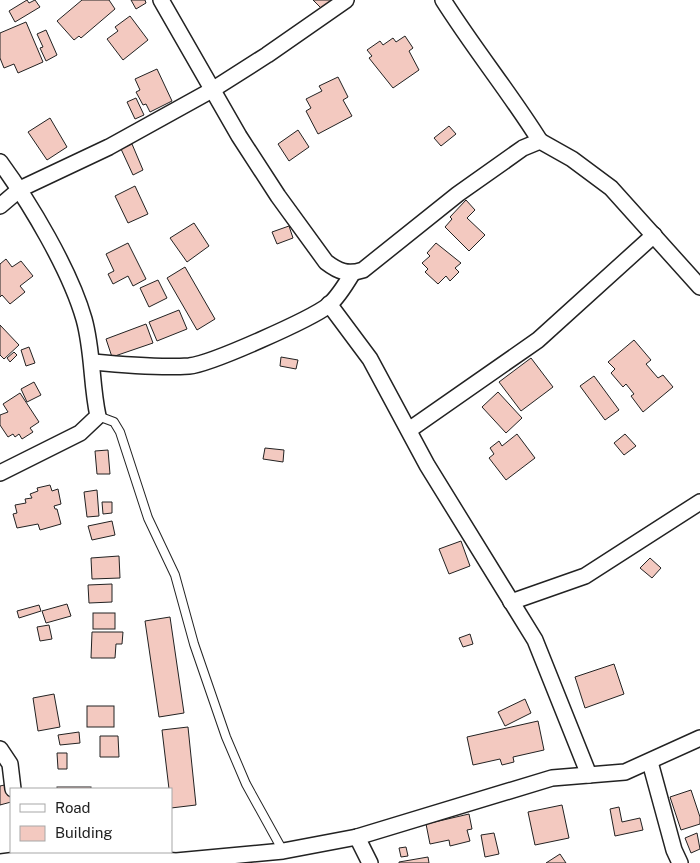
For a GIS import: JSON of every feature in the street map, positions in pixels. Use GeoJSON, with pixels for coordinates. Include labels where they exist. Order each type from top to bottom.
{"type":"FeatureCollection","features":[{"type":"Feature","properties":{"kind":"street"},"geometry":{"type":"LineString","coordinates":[[161,0],[212,90],[274,190],[326,262],[335,269],[352,274]]}},
{"type":"Feature","properties":{"kind":"street"},"geometry":{"type":"LineString","coordinates":[[0,206],[20,189],[109,147],[212,90],[268,56],[346,0]]}},
{"type":"Feature","properties":{"kind":"street"},"geometry":{"type":"LineString","coordinates":[[443,0],[466,36],[509,93],[540,141],[572,159],[611,188],[700,287]]}},
{"type":"Feature","properties":{"kind":"street"},"geometry":{"type":"LineString","coordinates":[[93,362],[134,366],[190,366],[206,362],[299,322],[330,304],[352,274],[363,270],[458,194],[523,148],[540,141]]}},
{"type":"Feature","properties":{"kind":"street"},"geometry":{"type":"LineString","coordinates":[[0,162],[20,189],[73,288],[84,319],[93,362],[98,416],[80,434],[0,473]]}},
{"type":"Feature","properties":{"kind":"street"},"geometry":{"type":"LineString","coordinates":[[409,430],[538,340],[654,235]]}},
{"type":"Feature","properties":{"kind":"street"},"geometry":{"type":"LineString","coordinates":[[330,304],[370,359],[427,465],[535,640],[589,775]]}},
{"type":"Feature","properties":{"kind":"street"},"geometry":{"type":"LineString","coordinates":[[512,602],[585,576],[700,502]]}},
{"type":"Feature","properties":{"kind":"street"},"geometry":{"type":"LineString","coordinates":[[0,862],[53,857],[111,856],[176,862],[283,851],[357,837],[552,778],[625,772],[700,738]]}},
{"type":"Feature","properties":{"kind":"street"},"geometry":{"type":"LineString","coordinates":[[0,749],[10,764],[13,788]]}},
{"type":"Feature","properties":{"kind":"street"},"geometry":{"type":"LineString","coordinates":[[650,762],[674,850],[680,863]]}},
{"type":"Feature","properties":{"kind":"street"},"geometry":{"type":"LineString","coordinates":[[357,837],[370,863]]}},
{"type":"Feature","properties":{"kind":"lane"},"geometry":{"type":"LineString","coordinates":[[98,416],[114,422],[120,432],[148,518],[175,574],[194,644],[226,737],[246,784],[283,851]]}},
{"type":"Feature","properties":{"kind":"building"},"geometry":{"type":"Polygon","coordinates":[[[27,0],[29,3],[35,0],[40,7],[15,22],[9,11],[27,0]]]}},
{"type":"Feature","properties":{"kind":"building"},"geometry":{"type":"Polygon","coordinates":[[[82,0],[109,0],[115,9],[81,38],[79,36],[74,40],[57,21],[82,0]]]}},
{"type":"Feature","properties":{"kind":"building"},"geometry":{"type":"Polygon","coordinates":[[[131,0],[145,0],[146,3],[136,9],[131,0]]]}},
{"type":"Feature","properties":{"kind":"building"},"geometry":{"type":"Polygon","coordinates":[[[313,0],[336,0],[326,13],[313,0]]]}},
{"type":"Feature","properties":{"kind":"building"},"geometry":{"type":"Polygon","coordinates":[[[130,16],[148,40],[123,60],[107,39],[118,31],[115,27],[130,16]]]}},
{"type":"Feature","properties":{"kind":"building"},"geometry":{"type":"Polygon","coordinates":[[[26,22],[43,62],[18,73],[14,64],[4,68],[0,58],[0,33],[26,22]]]}},
{"type":"Feature","properties":{"kind":"building"},"geometry":{"type":"Polygon","coordinates":[[[46,30],[57,55],[46,61],[40,48],[43,47],[37,34],[46,30]]]}},
{"type":"Feature","properties":{"kind":"building"},"geometry":{"type":"Polygon","coordinates":[[[405,36],[413,48],[409,51],[419,70],[393,88],[369,58],[372,56],[367,50],[380,41],[383,45],[393,38],[396,42],[405,36]]]}},
{"type":"Feature","properties":{"kind":"building"},"geometry":{"type":"Polygon","coordinates":[[[157,69],[172,101],[150,112],[146,104],[143,105],[136,92],[140,90],[135,79],[157,69]]]}},
{"type":"Feature","properties":{"kind":"building"},"geometry":{"type":"Polygon","coordinates":[[[338,77],[348,97],[343,100],[352,116],[318,134],[306,111],[311,108],[306,99],[322,91],[319,86],[338,77]]]}},
{"type":"Feature","properties":{"kind":"building"},"geometry":{"type":"Polygon","coordinates":[[[136,98],[144,115],[135,119],[127,102],[136,98]]]}},
{"type":"Feature","properties":{"kind":"building"},"geometry":{"type":"Polygon","coordinates":[[[50,118],[67,147],[47,160],[28,132],[50,118]]]}},
{"type":"Feature","properties":{"kind":"building"},"geometry":{"type":"Polygon","coordinates":[[[449,126],[456,134],[441,146],[434,138],[449,126]]]}},
{"type":"Feature","properties":{"kind":"building"},"geometry":{"type":"Polygon","coordinates":[[[298,130],[309,147],[289,161],[278,144],[298,130]]]}},
{"type":"Feature","properties":{"kind":"building"},"geometry":{"type":"Polygon","coordinates":[[[132,144],[143,170],[133,175],[121,149],[132,144]]]}},
{"type":"Feature","properties":{"kind":"building"},"geometry":{"type":"Polygon","coordinates":[[[135,186],[148,214],[128,223],[115,196],[135,186]]]}},
{"type":"Feature","properties":{"kind":"building"},"geometry":{"type":"Polygon","coordinates":[[[466,200],[475,210],[467,218],[485,235],[469,251],[445,227],[452,219],[450,217],[466,200]]]}},
{"type":"Feature","properties":{"kind":"building"},"geometry":{"type":"Polygon","coordinates":[[[194,223],[209,246],[187,262],[170,238],[194,223]]]}},
{"type":"Feature","properties":{"kind":"building"},"geometry":{"type":"Polygon","coordinates":[[[289,226],[293,238],[277,244],[272,232],[289,226]]]}},
{"type":"Feature","properties":{"kind":"building"},"geometry":{"type":"Polygon","coordinates":[[[128,243],[146,279],[133,286],[128,276],[113,284],[108,274],[114,271],[106,254],[128,243]]]}},
{"type":"Feature","properties":{"kind":"building"},"geometry":{"type":"Polygon","coordinates":[[[436,243],[461,263],[455,268],[459,272],[450,281],[446,276],[438,284],[425,272],[428,269],[422,263],[430,256],[427,253],[436,243]]]}},
{"type":"Feature","properties":{"kind":"building"},"geometry":{"type":"Polygon","coordinates":[[[6,259],[12,267],[21,261],[33,276],[20,286],[25,292],[10,304],[2,295],[0,297],[0,264],[6,259]]]}},
{"type":"Feature","properties":{"kind":"building"},"geometry":{"type":"Polygon","coordinates":[[[185,267],[215,319],[197,330],[167,278],[185,267]]]}},
{"type":"Feature","properties":{"kind":"building"},"geometry":{"type":"Polygon","coordinates":[[[158,280],[167,298],[149,307],[140,288],[158,280]]]}},
{"type":"Feature","properties":{"kind":"building"},"geometry":{"type":"Polygon","coordinates":[[[179,310],[187,329],[157,341],[149,322],[179,310]]]}},
{"type":"Feature","properties":{"kind":"building"},"geometry":{"type":"Polygon","coordinates":[[[146,324],[153,343],[112,357],[106,339],[146,324]]]}},
{"type":"Feature","properties":{"kind":"building"},"geometry":{"type":"Polygon","coordinates":[[[0,325],[19,345],[4,359],[0,355],[0,325]]]}},
{"type":"Feature","properties":{"kind":"building"},"geometry":{"type":"Polygon","coordinates":[[[634,340],[651,360],[646,364],[658,378],[663,375],[673,387],[643,412],[631,396],[634,394],[626,384],[623,387],[611,373],[615,369],[608,362],[634,340]]]}},
{"type":"Feature","properties":{"kind":"building"},"geometry":{"type":"Polygon","coordinates":[[[29,347],[35,363],[26,366],[21,350],[29,347]]]}},
{"type":"Feature","properties":{"kind":"building"},"geometry":{"type":"Polygon","coordinates":[[[14,352],[17,355],[10,362],[7,358],[14,352]]]}},
{"type":"Feature","properties":{"kind":"building"},"geometry":{"type":"Polygon","coordinates":[[[281,357],[298,360],[296,369],[280,366],[281,357]]]}},
{"type":"Feature","properties":{"kind":"building"},"geometry":{"type":"Polygon","coordinates":[[[531,358],[553,387],[521,411],[499,382],[531,358]]]}},
{"type":"Feature","properties":{"kind":"building"},"geometry":{"type":"Polygon","coordinates":[[[594,376],[619,410],[605,420],[580,386],[594,376]]]}},
{"type":"Feature","properties":{"kind":"building"},"geometry":{"type":"Polygon","coordinates":[[[34,382],[41,395],[27,402],[21,389],[34,382]]]}},
{"type":"Feature","properties":{"kind":"building"},"geometry":{"type":"Polygon","coordinates":[[[498,392],[522,418],[506,433],[482,407],[498,392]]]}},
{"type":"Feature","properties":{"kind":"building"},"geometry":{"type":"Polygon","coordinates":[[[20,393],[39,422],[30,428],[33,432],[22,439],[19,434],[15,437],[13,434],[8,437],[0,425],[0,415],[8,412],[3,404],[20,393]]]}},
{"type":"Feature","properties":{"kind":"building"},"geometry":{"type":"Polygon","coordinates":[[[517,434],[535,458],[506,480],[489,458],[494,454],[490,448],[499,441],[502,446],[517,434]]]}},
{"type":"Feature","properties":{"kind":"building"},"geometry":{"type":"Polygon","coordinates":[[[625,434],[636,446],[624,455],[614,443],[625,434]]]}},
{"type":"Feature","properties":{"kind":"building"},"geometry":{"type":"Polygon","coordinates":[[[265,448],[284,450],[283,462],[263,459],[265,448]]]}},
{"type":"Feature","properties":{"kind":"building"},"geometry":{"type":"Polygon","coordinates":[[[108,450],[110,474],[97,474],[95,451],[108,450]]]}},
{"type":"Feature","properties":{"kind":"building"},"geometry":{"type":"Polygon","coordinates":[[[50,485],[52,491],[58,489],[61,504],[54,506],[57,509],[61,524],[40,530],[38,524],[17,528],[13,514],[17,513],[15,505],[26,503],[25,499],[32,498],[30,494],[38,491],[37,488],[50,485]]]}},
{"type":"Feature","properties":{"kind":"building"},"geometry":{"type":"Polygon","coordinates":[[[97,490],[99,516],[87,517],[84,492],[97,490]]]}},
{"type":"Feature","properties":{"kind":"building"},"geometry":{"type":"Polygon","coordinates":[[[102,502],[112,502],[112,513],[103,514],[102,502]]]}},
{"type":"Feature","properties":{"kind":"building"},"geometry":{"type":"Polygon","coordinates":[[[112,521],[115,535],[92,540],[88,526],[112,521]]]}},
{"type":"Feature","properties":{"kind":"building"},"geometry":{"type":"Polygon","coordinates":[[[461,541],[470,566],[449,574],[439,549],[461,541]]]}},
{"type":"Feature","properties":{"kind":"building"},"geometry":{"type":"Polygon","coordinates":[[[119,556],[120,578],[92,579],[91,558],[119,556]]]}},
{"type":"Feature","properties":{"kind":"building"},"geometry":{"type":"Polygon","coordinates":[[[650,558],[661,568],[652,578],[640,568],[650,558]]]}},
{"type":"Feature","properties":{"kind":"building"},"geometry":{"type":"Polygon","coordinates":[[[112,584],[112,602],[89,603],[88,585],[112,584]]]}},
{"type":"Feature","properties":{"kind":"building"},"geometry":{"type":"Polygon","coordinates":[[[67,604],[71,616],[46,623],[42,611],[67,604]]]}},
{"type":"Feature","properties":{"kind":"building"},"geometry":{"type":"Polygon","coordinates":[[[39,605],[41,611],[19,618],[17,611],[39,605]]]}},
{"type":"Feature","properties":{"kind":"building"},"geometry":{"type":"Polygon","coordinates":[[[93,613],[115,613],[115,629],[93,629],[93,613]]]}},
{"type":"Feature","properties":{"kind":"building"},"geometry":{"type":"Polygon","coordinates":[[[170,617],[184,713],[159,717],[145,621],[170,617]]]}},
{"type":"Feature","properties":{"kind":"building"},"geometry":{"type":"Polygon","coordinates":[[[49,625],[52,639],[40,641],[37,627],[49,625]]]}},
{"type":"Feature","properties":{"kind":"building"},"geometry":{"type":"Polygon","coordinates":[[[92,632],[123,632],[122,644],[116,644],[115,658],[91,658],[92,632]]]}},
{"type":"Feature","properties":{"kind":"building"},"geometry":{"type":"Polygon","coordinates":[[[470,634],[473,644],[463,647],[459,638],[470,634]]]}},
{"type":"Feature","properties":{"kind":"building"},"geometry":{"type":"Polygon","coordinates":[[[614,664],[624,694],[585,708],[575,677],[614,664]]]}},
{"type":"Feature","properties":{"kind":"building"},"geometry":{"type":"Polygon","coordinates":[[[54,694],[60,727],[38,731],[33,698],[54,694]]]}},
{"type":"Feature","properties":{"kind":"building"},"geometry":{"type":"Polygon","coordinates":[[[525,699],[531,713],[505,726],[498,712],[525,699]]]}},
{"type":"Feature","properties":{"kind":"building"},"geometry":{"type":"Polygon","coordinates":[[[87,706],[114,706],[114,727],[87,727],[87,706]]]}},
{"type":"Feature","properties":{"kind":"building"},"geometry":{"type":"Polygon","coordinates":[[[538,721],[544,750],[513,757],[514,762],[502,765],[500,759],[473,765],[467,737],[538,721]]]}},
{"type":"Feature","properties":{"kind":"building"},"geometry":{"type":"Polygon","coordinates":[[[188,727],[196,805],[172,808],[172,788],[169,788],[162,730],[188,727]]]}},
{"type":"Feature","properties":{"kind":"building"},"geometry":{"type":"Polygon","coordinates":[[[79,732],[80,743],[60,745],[58,735],[79,732]]]}},
{"type":"Feature","properties":{"kind":"building"},"geometry":{"type":"Polygon","coordinates":[[[100,736],[118,736],[119,757],[100,757],[100,736]]]}},
{"type":"Feature","properties":{"kind":"building"},"geometry":{"type":"Polygon","coordinates":[[[57,753],[67,753],[67,769],[58,769],[57,753]]]}},
{"type":"Feature","properties":{"kind":"building"},"geometry":{"type":"Polygon","coordinates":[[[9,784],[10,802],[0,805],[0,786],[9,784]]]}},
{"type":"Feature","properties":{"kind":"building"},"geometry":{"type":"Polygon","coordinates":[[[57,787],[91,787],[91,788],[57,787]]]}},
{"type":"Feature","properties":{"kind":"building"},"geometry":{"type":"Polygon","coordinates":[[[691,790],[700,817],[700,824],[681,830],[670,797],[691,790]]]}},
{"type":"Feature","properties":{"kind":"building"},"geometry":{"type":"Polygon","coordinates":[[[562,805],[569,838],[535,845],[528,812],[562,805]]]}},
{"type":"Feature","properties":{"kind":"building"},"geometry":{"type":"Polygon","coordinates":[[[619,807],[622,822],[640,818],[643,830],[615,836],[610,809],[619,807]]]}},
{"type":"Feature","properties":{"kind":"building"},"geometry":{"type":"Polygon","coordinates":[[[469,814],[472,829],[467,830],[470,841],[450,846],[449,840],[430,844],[426,824],[469,814]]]}},
{"type":"Feature","properties":{"kind":"building"},"geometry":{"type":"Polygon","coordinates":[[[494,833],[499,854],[485,857],[481,835],[494,833]]]}},
{"type":"Feature","properties":{"kind":"building"},"geometry":{"type":"Polygon","coordinates":[[[697,833],[700,849],[691,853],[685,838],[697,833]]]}},
{"type":"Feature","properties":{"kind":"building"},"geometry":{"type":"Polygon","coordinates":[[[406,847],[408,856],[401,857],[399,848],[406,847]]]}},
{"type":"Feature","properties":{"kind":"building"},"geometry":{"type":"Polygon","coordinates":[[[560,854],[566,863],[546,863],[560,854]]]}},
{"type":"Feature","properties":{"kind":"building"},"geometry":{"type":"Polygon","coordinates":[[[428,857],[429,863],[399,863],[399,862],[428,857]]]}}]}
